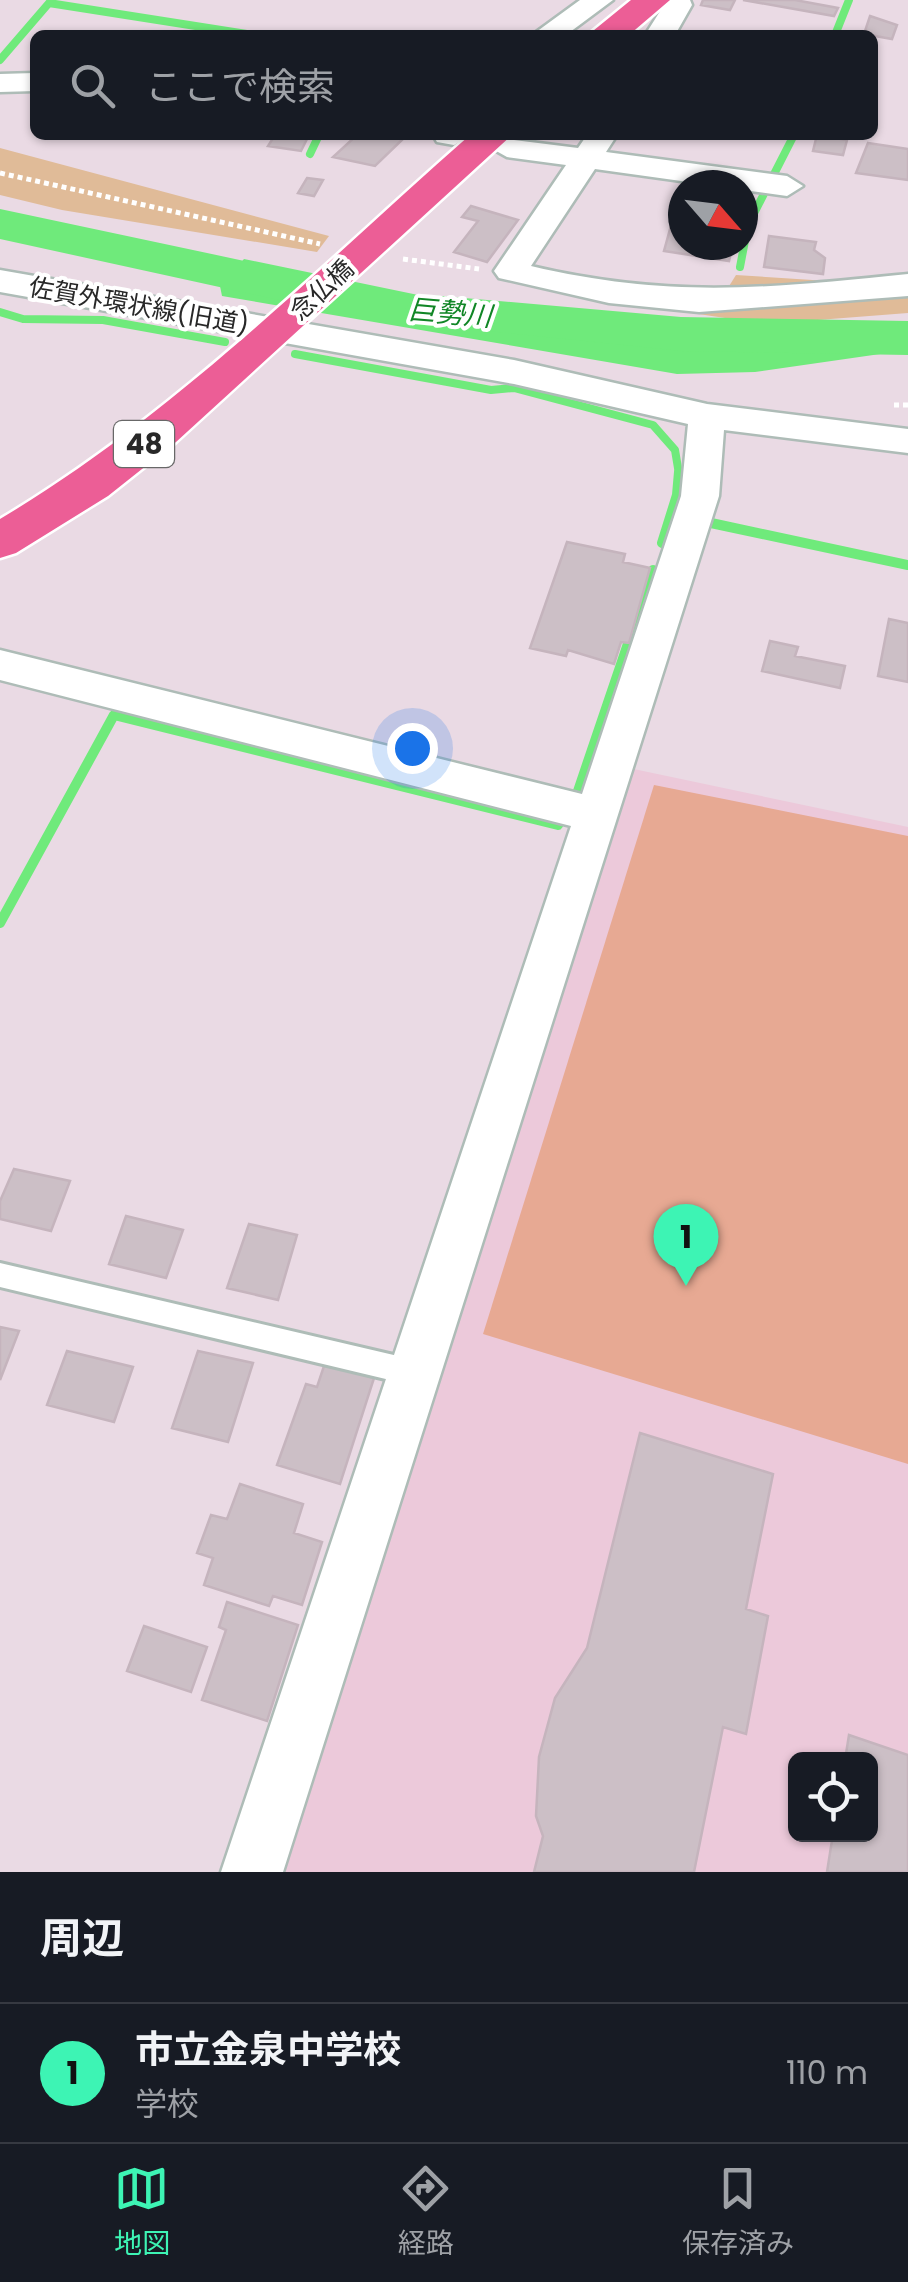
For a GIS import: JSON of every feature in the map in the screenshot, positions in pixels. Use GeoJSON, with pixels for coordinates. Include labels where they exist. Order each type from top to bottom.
{"type":"FeatureCollection","features":[{"type":"Feature","properties":{"kind":"main road"},"geometry":{"type":"LineString","coordinates":[[613,30],[653,0]]}},
{"type":"Feature","properties":{"kind":"main road","name":"48"},"geometry":{"type":"LineString","coordinates":[[366,250],[500,142]]}},
{"type":"Feature","properties":{"kind":"main road","name":"念仏橋"},"geometry":{"type":"LineString","coordinates":[[277,331],[366,250]]}},
{"type":"Feature","properties":{"kind":"main road","name":"48"},"geometry":{"type":"LineString","coordinates":[[0,541],[92,485],[277,331]]}},
{"type":"Feature","properties":{"kind":"street"},"geometry":{"type":"LineString","coordinates":[[554,30],[599,0]]}},
{"type":"Feature","properties":{"kind":"street"},"geometry":{"type":"LineString","coordinates":[[663,30],[678,5],[676,0]]}},
{"type":"Feature","properties":{"kind":"street"},"geometry":{"type":"LineString","coordinates":[[0,83],[30,82]]}},
{"type":"Feature","properties":{"kind":"street"},"geometry":{"type":"LineString","coordinates":[[500,142],[595,148],[773,185]]}},
{"type":"Feature","properties":{"kind":"street"},"geometry":{"type":"LineString","coordinates":[[595,148],[511,271],[585,290],[674,300],[908,284]]}},
{"type":"Feature","properties":{"kind":"street","name":"佐賀外環状線(旧道)"},"geometry":{"type":"LineString","coordinates":[[0,281],[514,372],[707,416],[908,441]]}},
{"type":"Feature","properties":{"kind":"street"},"geometry":{"type":"LineString","coordinates":[[252,1872],[415,1373],[578,810],[700,496],[707,416]]}},
{"type":"Feature","properties":{"kind":"street"},"geometry":{"type":"LineString","coordinates":[[0,666],[578,810]]}},
{"type":"Feature","properties":{"kind":"lane"},"geometry":{"type":"LineString","coordinates":[[0,1274],[415,1373]]}},
{"type":"Feature","properties":{"kind":"path"},"geometry":{"type":"LineString","coordinates":[[0,172],[112,201],[366,250],[411,263],[511,271]]}},
{"type":"Feature","properties":{"kind":"shaded area"},"geometry":{"type":"Polygon","coordinates":[[[0,148],[329,236],[317,252],[62,210],[0,195],[0,148]]]}},
{"type":"Feature","properties":{"kind":"shaded area"},"geometry":{"type":"Polygon","coordinates":[[[736,275],[859,283],[908,276],[908,313],[766,324],[577,296],[579,283],[726,291],[736,275]]]}},
{"type":"Feature","properties":{"kind":"shaded area"},"geometry":{"type":"Polygon","coordinates":[[[629,768],[908,827],[908,1872],[274,1872],[629,768]]]}},
{"type":"Feature","properties":{"kind":"shaded area"},"geometry":{"type":"Polygon","coordinates":[[[654,785],[908,836],[908,1464],[483,1334],[654,785]]]}},
{"type":"Feature","properties":{"kind":"water"},"geometry":{"type":"Polygon","coordinates":[[[244,259],[665,346],[788,344],[908,325],[908,350],[755,372],[677,374],[222,296],[220,286],[244,259]]]}},
{"type":"Feature","properties":{"kind":"building"},"geometry":{"type":"Polygon","coordinates":[[[703,0],[735,0],[730,10],[701,5],[703,0]]]}},
{"type":"Feature","properties":{"kind":"building"},"geometry":{"type":"Polygon","coordinates":[[[743,0],[795,0],[838,8],[834,16],[743,0]]]}},
{"type":"Feature","properties":{"kind":"building"},"geometry":{"type":"Polygon","coordinates":[[[870,16],[897,25],[892,39],[878,36],[878,30],[865,30],[870,16]]]}},
{"type":"Feature","properties":{"kind":"building"},"geometry":{"type":"Polygon","coordinates":[[[272,140],[306,140],[301,151],[268,146],[272,140]]]}},
{"type":"Feature","properties":{"kind":"building"},"geometry":{"type":"Polygon","coordinates":[[[352,140],[402,140],[375,166],[333,157],[352,140]]]}},
{"type":"Feature","properties":{"kind":"building"},"geometry":{"type":"Polygon","coordinates":[[[816,140],[847,140],[843,155],[813,151],[816,140]]]}},
{"type":"Feature","properties":{"kind":"building"},"geometry":{"type":"Polygon","coordinates":[[[868,143],[908,149],[908,180],[856,173],[868,143]]]}},
{"type":"Feature","properties":{"kind":"building"},"geometry":{"type":"Polygon","coordinates":[[[307,178],[323,180],[314,196],[298,193],[307,178]]]}},
{"type":"Feature","properties":{"kind":"building"},"geometry":{"type":"Polygon","coordinates":[[[471,206],[518,220],[487,262],[454,252],[478,221],[462,217],[471,206]]]}},
{"type":"Feature","properties":{"kind":"building"},"geometry":{"type":"Polygon","coordinates":[[[769,236],[816,242],[814,250],[825,258],[823,274],[764,267],[769,236]]]}},
{"type":"Feature","properties":{"kind":"building"},"geometry":{"type":"Polygon","coordinates":[[[567,542],[625,554],[623,562],[650,568],[629,643],[621,642],[614,664],[568,650],[566,656],[530,648],[567,542]]]}},
{"type":"Feature","properties":{"kind":"building"},"geometry":{"type":"Polygon","coordinates":[[[889,619],[908,623],[908,682],[878,676],[889,619]]]}},
{"type":"Feature","properties":{"kind":"building"},"geometry":{"type":"Polygon","coordinates":[[[770,641],[798,647],[795,656],[845,666],[840,688],[762,671],[770,641]]]}},
{"type":"Feature","properties":{"kind":"building"},"geometry":{"type":"Polygon","coordinates":[[[14,1169],[70,1181],[51,1231],[0,1219],[0,1201],[14,1169]]]}},
{"type":"Feature","properties":{"kind":"building"},"geometry":{"type":"Polygon","coordinates":[[[126,1216],[183,1230],[166,1278],[109,1264],[126,1216]]]}},
{"type":"Feature","properties":{"kind":"building"},"geometry":{"type":"Polygon","coordinates":[[[249,1224],[297,1235],[278,1300],[227,1288],[249,1224]]]}},
{"type":"Feature","properties":{"kind":"building"},"geometry":{"type":"Polygon","coordinates":[[[0,1327],[19,1331],[0,1380],[0,1327]]]}},
{"type":"Feature","properties":{"kind":"building"},"geometry":{"type":"Polygon","coordinates":[[[67,1351],[133,1367],[114,1422],[47,1405],[67,1351]]]}},
{"type":"Feature","properties":{"kind":"building"},"geometry":{"type":"Polygon","coordinates":[[[198,1351],[253,1363],[228,1442],[172,1428],[198,1351]]]}},
{"type":"Feature","properties":{"kind":"building"},"geometry":{"type":"Polygon","coordinates":[[[325,1363],[374,1378],[340,1484],[277,1465],[306,1384],[317,1387],[325,1363]]]}},
{"type":"Feature","properties":{"kind":"building"},"geometry":{"type":"Polygon","coordinates":[[[640,1433],[773,1474],[746,1609],[768,1616],[746,1734],[723,1727],[694,1872],[534,1872],[543,1836],[536,1816],[539,1757],[555,1698],[587,1648],[640,1433]]]}},
{"type":"Feature","properties":{"kind":"building"},"geometry":{"type":"Polygon","coordinates":[[[240,1484],[303,1504],[294,1533],[322,1542],[302,1605],[273,1596],[269,1606],[204,1585],[213,1558],[197,1553],[211,1515],[227,1519],[240,1484]]]}},
{"type":"Feature","properties":{"kind":"building"},"geometry":{"type":"Polygon","coordinates":[[[227,1602],[298,1625],[267,1721],[202,1700],[226,1630],[219,1627],[227,1602]]]}},
{"type":"Feature","properties":{"kind":"building"},"geometry":{"type":"Polygon","coordinates":[[[144,1626],[207,1647],[191,1692],[127,1671],[144,1626]]]}},
{"type":"Feature","properties":{"kind":"building"},"geometry":{"type":"Polygon","coordinates":[[[849,1735],[908,1755],[908,1872],[827,1872],[832,1842],[878,1842],[878,1752],[846,1752],[849,1735]]]}},
{"type":"Feature","properties":{"kind":"waterway"},"geometry":{"type":"LineString","coordinates":[[837,30],[849,0]]}},
{"type":"Feature","properties":{"kind":"waterway"},"geometry":{"type":"LineString","coordinates":[[0,60],[49,3],[221,30]]}},
{"type":"Feature","properties":{"kind":"waterway"},"geometry":{"type":"LineString","coordinates":[[310,154],[317,140]]}},
{"type":"Feature","properties":{"kind":"waterway"},"geometry":{"type":"LineString","coordinates":[[740,267],[748,225],[791,140]]}},
{"type":"Feature","properties":{"kind":"waterway","name":"巨勢川"},"geometry":{"type":"LineString","coordinates":[[0,224],[320,293]]}},
{"type":"Feature","properties":{"kind":"waterway","name":"巨勢川"},"geometry":{"type":"LineString","coordinates":[[430,311],[681,334],[908,338]]}},
{"type":"Feature","properties":{"kind":"waterway"},"geometry":{"type":"LineString","coordinates":[[0,312],[23,319],[103,320],[225,342]]}},
{"type":"Feature","properties":{"kind":"waterway"},"geometry":{"type":"LineString","coordinates":[[295,354],[491,390],[514,388],[653,425],[675,450],[679,473]]}},
{"type":"Feature","properties":{"kind":"waterway"},"geometry":{"type":"LineString","coordinates":[[662,543],[677,495],[679,473]]}},
{"type":"Feature","properties":{"kind":"waterway"},"geometry":{"type":"LineString","coordinates":[[711,523],[908,565]]}},
{"type":"Feature","properties":{"kind":"waterway"},"geometry":{"type":"LineString","coordinates":[[0,923],[114,715],[558,825],[578,791],[653,570]]}},
{"type":"Feature","properties":{"kind":"place","name":"市立金泉中学校"},"geometry":{"type":"Point","coordinates":[686,1286]}}]}
